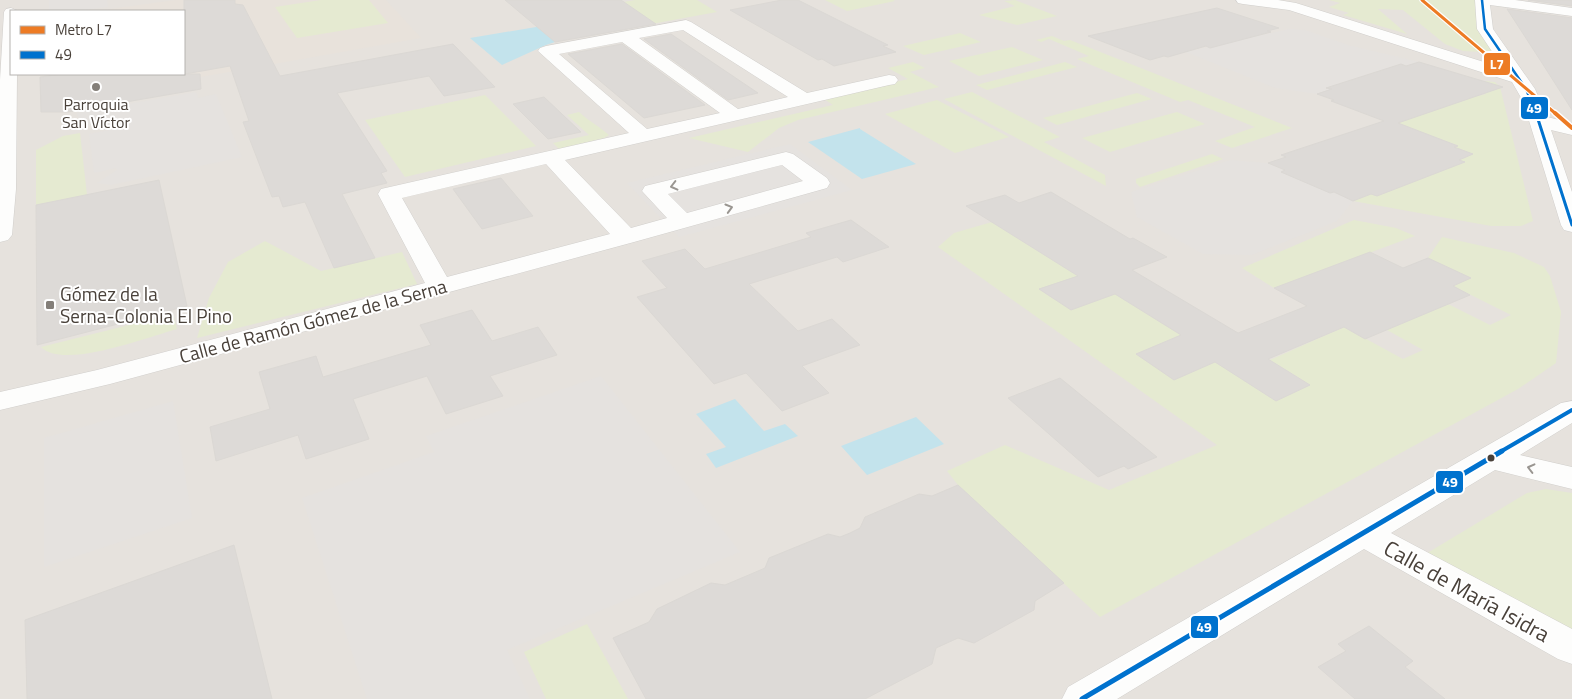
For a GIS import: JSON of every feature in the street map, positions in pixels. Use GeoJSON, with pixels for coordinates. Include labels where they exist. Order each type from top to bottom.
{"type":"FeatureCollection","features":[{"type":"Feature","properties":{"kind":"street"},"geometry":{"type":"LineString","coordinates":[[1243,0],[1291,6],[1518,78]]}},
{"type":"Feature","properties":{"kind":"street"},"geometry":{"type":"LineString","coordinates":[[1572,12],[1482,0],[1485,29],[1532,101],[1572,225]]}},
{"type":"Feature","properties":{"kind":"street"},"geometry":{"type":"LineString","coordinates":[[0,235],[5,189],[5,44],[10,17]]}},
{"type":"Feature","properties":{"kind":"street"},"geometry":{"type":"LineString","coordinates":[[1484,19],[1503,21]]}},
{"type":"Feature","properties":{"kind":"street"},"geometry":{"type":"LineString","coordinates":[[642,136],[546,51],[686,25],[803,99]]}},
{"type":"Feature","properties":{"kind":"street"},"geometry":{"type":"LineString","coordinates":[[625,36],[735,115]]}},
{"type":"Feature","properties":{"kind":"street"},"geometry":{"type":"LineString","coordinates":[[440,287],[389,194],[889,80]]}},
{"type":"Feature","properties":{"kind":"street"},"geometry":{"type":"LineString","coordinates":[[1539,121],[1572,129]]}},
{"type":"Feature","properties":{"kind":"street"},"geometry":{"type":"LineString","coordinates":[[551,157],[626,237]]}},
{"type":"Feature","properties":{"kind":"street","name":"Calle de Ramón Gómez de la Serna"},"geometry":{"type":"LineString","coordinates":[[0,401],[100,378],[626,237],[819,183],[786,158],[653,191],[682,221]]}},
{"type":"Feature","properties":{"kind":"street"},"geometry":{"type":"LineString","coordinates":[[1082,699],[1572,410]]}},
{"type":"Feature","properties":{"kind":"street"},"geometry":{"type":"LineString","coordinates":[[1490,458],[1572,478]]}},
{"type":"Feature","properties":{"kind":"street","name":"Calle de María Isidra"},"geometry":{"type":"LineString","coordinates":[[1362,533],[1572,648]]}},
{"type":"Feature","properties":{"kind":"shaded area"},"geometry":{"type":"Polygon","coordinates":[[[0,0],[1572,0],[1572,699],[0,699],[0,0]]]}},
{"type":"Feature","properties":{"kind":"shaded area"},"geometry":{"type":"Polygon","coordinates":[[[49,0],[107,0],[108,7],[84,10],[49,10],[49,0]]]}},
{"type":"Feature","properties":{"kind":"shaded area"},"geometry":{"type":"Polygon","coordinates":[[[176,0],[386,0],[421,38],[155,85],[152,75],[185,75],[185,10],[102,10],[176,0]]]}},
{"type":"Feature","properties":{"kind":"shaded area"},"geometry":{"type":"Polygon","coordinates":[[[1289,29],[1305,30],[1348,45],[1419,62],[1406,66],[1401,64],[1376,75],[1371,73],[1356,78],[1360,80],[1327,87],[1332,89],[1317,94],[1275,88],[1186,52],[1289,29]]]}},
{"type":"Feature","properties":{"kind":"shaded area"},"geometry":{"type":"Polygon","coordinates":[[[196,92],[198,98],[216,94],[242,157],[111,185],[97,183],[117,170],[116,168],[94,173],[89,134],[109,130],[109,125],[81,126],[77,113],[196,92]]]}},
{"type":"Feature","properties":{"kind":"shaded area"},"geometry":{"type":"Polygon","coordinates":[[[790,144],[852,190],[679,237],[627,183],[790,144]]]}},
{"type":"Feature","properties":{"kind":"shaded area"},"geometry":{"type":"Polygon","coordinates":[[[1230,160],[1268,163],[1285,170],[1282,172],[1353,201],[1337,221],[1252,255],[1203,254],[1137,217],[1131,192],[1230,160]]]}},
{"type":"Feature","properties":{"kind":"shaded area"},"geometry":{"type":"Polygon","coordinates":[[[601,376],[740,552],[507,650],[530,699],[367,699],[302,498],[434,452],[426,436],[601,376]]]}},
{"type":"Feature","properties":{"kind":"shaded area"},"geometry":{"type":"Polygon","coordinates":[[[173,401],[192,518],[44,567],[44,438],[173,401]]]}},
{"type":"Feature","properties":{"kind":"green space"},"geometry":{"type":"Polygon","coordinates":[[[321,0],[369,0],[388,23],[297,38],[275,7],[321,0]]]}},
{"type":"Feature","properties":{"kind":"green space"},"geometry":{"type":"Polygon","coordinates":[[[635,0],[697,0],[717,12],[591,35],[560,13],[635,0]]]}},
{"type":"Feature","properties":{"kind":"green space"},"geometry":{"type":"Polygon","coordinates":[[[825,0],[893,0],[895,1],[847,11],[825,0]]]}},
{"type":"Feature","properties":{"kind":"green space"},"geometry":{"type":"Polygon","coordinates":[[[1015,0],[1057,16],[1017,25],[979,15],[1015,6],[1004,1],[1015,0]]]}},
{"type":"Feature","properties":{"kind":"green space"},"geometry":{"type":"Polygon","coordinates":[[[1329,0],[1478,0],[1496,53],[1463,51],[1445,44],[1403,10],[1378,9],[1407,34],[1343,15],[1349,13],[1329,7],[1340,3],[1329,0]]]}},
{"type":"Feature","properties":{"kind":"green space"},"geometry":{"type":"Polygon","coordinates":[[[960,33],[981,42],[924,55],[903,46],[960,33]]]}},
{"type":"Feature","properties":{"kind":"green space"},"geometry":{"type":"Polygon","coordinates":[[[1052,36],[1064,41],[1070,40],[1292,128],[1232,148],[1215,141],[1255,127],[1188,100],[1180,102],[1077,59],[1089,56],[1049,39],[1041,42],[1036,40],[1052,36]]]}},
{"type":"Feature","properties":{"kind":"green space"},"geometry":{"type":"Polygon","coordinates":[[[1012,47],[1043,60],[979,76],[949,61],[1012,47]]]}},
{"type":"Feature","properties":{"kind":"green space"},"geometry":{"type":"Polygon","coordinates":[[[913,62],[925,68],[910,72],[939,87],[798,120],[779,128],[748,152],[689,138],[833,105],[824,99],[908,79],[888,68],[913,62]]]}},
{"type":"Feature","properties":{"kind":"green space"},"geometry":{"type":"Polygon","coordinates":[[[1065,62],[1077,67],[987,90],[976,85],[1065,62]]]}},
{"type":"Feature","properties":{"kind":"green space"},"geometry":{"type":"Polygon","coordinates":[[[1479,82],[1495,82],[1500,87],[1533,221],[1521,226],[1491,226],[1353,201],[1371,194],[1377,196],[1464,162],[1459,160],[1472,154],[1454,147],[1457,145],[1389,122],[1437,106],[1443,108],[1472,94],[1478,96],[1486,94],[1482,91],[1479,82]]]}},
{"type":"Feature","properties":{"kind":"green space"},"geometry":{"type":"Polygon","coordinates":[[[972,92],[1060,137],[1044,142],[1105,175],[1106,186],[944,99],[972,92]]]}},
{"type":"Feature","properties":{"kind":"green space"},"geometry":{"type":"Polygon","coordinates":[[[1137,93],[1152,99],[1057,125],[1043,118],[1137,93]]]}},
{"type":"Feature","properties":{"kind":"green space"},"geometry":{"type":"Polygon","coordinates":[[[485,95],[536,146],[405,177],[365,120],[485,95]]]}},
{"type":"Feature","properties":{"kind":"green space"},"geometry":{"type":"Polygon","coordinates":[[[937,100],[1009,137],[955,153],[885,114],[937,100]]]}},
{"type":"Feature","properties":{"kind":"green space"},"geometry":{"type":"Polygon","coordinates":[[[579,112],[609,135],[604,138],[559,149],[553,143],[589,135],[567,115],[579,112]]]}},
{"type":"Feature","properties":{"kind":"green space"},"geometry":{"type":"Polygon","coordinates":[[[1177,112],[1205,124],[1110,152],[1082,138],[1177,112]]]}},
{"type":"Feature","properties":{"kind":"green space"},"geometry":{"type":"Polygon","coordinates":[[[80,133],[87,195],[36,205],[36,150],[63,136],[80,133]]]}},
{"type":"Feature","properties":{"kind":"green space"},"geometry":{"type":"Polygon","coordinates":[[[1212,154],[1223,159],[1140,187],[1136,183],[1136,179],[1212,154]]]}},
{"type":"Feature","properties":{"kind":"green space"},"geometry":{"type":"Polygon","coordinates":[[[1354,220],[1396,228],[1415,236],[1274,288],[1242,268],[1354,220]]]}},
{"type":"Feature","properties":{"kind":"green space"},"geometry":{"type":"Polygon","coordinates":[[[992,222],[1078,276],[1039,289],[1071,310],[1115,294],[1181,335],[1136,354],[1174,380],[1215,362],[1276,401],[1310,385],[1270,360],[1344,327],[1403,359],[1423,350],[1387,330],[1448,304],[1490,325],[1511,315],[1453,286],[1471,278],[1428,258],[1442,237],[1514,253],[1544,267],[1550,276],[1561,312],[1556,363],[1518,389],[1100,617],[958,485],[947,471],[1005,445],[1109,490],[1217,445],[938,247],[954,233],[992,222]]]}},
{"type":"Feature","properties":{"kind":"green space"},"geometry":{"type":"Polygon","coordinates":[[[265,241],[321,271],[402,252],[417,284],[197,338],[209,298],[228,262],[265,241]]]}},
{"type":"Feature","properties":{"kind":"green space"},"geometry":{"type":"Polygon","coordinates":[[[173,314],[177,329],[106,350],[67,355],[52,353],[41,347],[173,314]]]}},
{"type":"Feature","properties":{"kind":"green space"},"geometry":{"type":"Polygon","coordinates":[[[1546,489],[1572,493],[1572,641],[1419,558],[1527,493],[1546,489]]]}},
{"type":"Feature","properties":{"kind":"green space"},"geometry":{"type":"Polygon","coordinates":[[[587,624],[628,699],[546,699],[524,652],[587,624]]]}},
{"type":"Feature","properties":{"kind":"water"},"geometry":{"type":"Polygon","coordinates":[[[572,21],[558,41],[502,65],[470,38],[572,21]]]}},
{"type":"Feature","properties":{"kind":"water"},"geometry":{"type":"Polygon","coordinates":[[[860,128],[916,164],[862,179],[808,142],[860,128]]]}},
{"type":"Feature","properties":{"kind":"water"},"geometry":{"type":"Polygon","coordinates":[[[735,399],[764,431],[785,424],[798,436],[716,468],[706,454],[726,447],[696,414],[735,399]]]}},
{"type":"Feature","properties":{"kind":"water"},"geometry":{"type":"Polygon","coordinates":[[[916,417],[944,444],[867,475],[841,446],[916,417]]]}},
{"type":"Feature","properties":{"kind":"building"},"geometry":{"type":"Polygon","coordinates":[[[184,0],[235,0],[235,4],[243,5],[280,76],[453,44],[495,87],[444,96],[429,76],[337,93],[387,171],[381,173],[387,183],[342,194],[375,258],[334,268],[305,202],[283,207],[279,196],[272,197],[243,122],[249,121],[230,66],[185,74],[184,0]]]}},
{"type":"Feature","properties":{"kind":"building"},"geometry":{"type":"Polygon","coordinates":[[[505,0],[621,0],[656,24],[555,42],[505,0]]]}},
{"type":"Feature","properties":{"kind":"building"},"geometry":{"type":"Polygon","coordinates":[[[782,0],[798,0],[888,45],[883,46],[896,52],[834,66],[822,59],[818,60],[730,10],[782,0]]]}},
{"type":"Feature","properties":{"kind":"building"},"geometry":{"type":"Polygon","coordinates":[[[1528,0],[1572,0],[1572,6],[1528,0]]]}},
{"type":"Feature","properties":{"kind":"building"},"geometry":{"type":"Polygon","coordinates":[[[1217,8],[1279,28],[1267,31],[1271,32],[1210,48],[1206,46],[1150,60],[1088,36],[1217,8]]]}},
{"type":"Feature","properties":{"kind":"building"},"geometry":{"type":"Polygon","coordinates":[[[1507,9],[1572,18],[1572,110],[1542,63],[1507,9]]]}},
{"type":"Feature","properties":{"kind":"building"},"geometry":{"type":"Polygon","coordinates":[[[671,34],[758,93],[728,100],[644,39],[671,34]]]}},
{"type":"Feature","properties":{"kind":"building"},"geometry":{"type":"Polygon","coordinates":[[[622,44],[705,105],[644,118],[568,54],[622,44]]]}},
{"type":"Feature","properties":{"kind":"building"},"geometry":{"type":"Polygon","coordinates":[[[1419,62],[1503,87],[1398,123],[1458,146],[1454,147],[1473,154],[1459,160],[1465,162],[1377,196],[1371,194],[1353,201],[1281,172],[1285,170],[1268,163],[1286,157],[1281,155],[1384,121],[1317,94],[1332,89],[1326,88],[1401,64],[1406,66],[1419,62]]]}},
{"type":"Feature","properties":{"kind":"building"},"geometry":{"type":"Polygon","coordinates":[[[200,74],[201,89],[68,112],[41,112],[40,77],[55,75],[200,74]]]}},
{"type":"Feature","properties":{"kind":"building"},"geometry":{"type":"Polygon","coordinates":[[[544,97],[581,132],[548,139],[513,104],[544,97]]]}},
{"type":"Feature","properties":{"kind":"building"},"geometry":{"type":"Polygon","coordinates":[[[501,178],[533,216],[482,229],[453,189],[501,178]]]}},
{"type":"Feature","properties":{"kind":"building"},"geometry":{"type":"Polygon","coordinates":[[[159,180],[187,306],[37,345],[36,205],[159,180]]]}},
{"type":"Feature","properties":{"kind":"building"},"geometry":{"type":"Polygon","coordinates":[[[1051,192],[1130,239],[1133,238],[1167,257],[1132,270],[1238,333],[1307,306],[1274,288],[1370,252],[1403,268],[1428,258],[1471,278],[1453,286],[1470,295],[1365,339],[1344,327],[1268,359],[1310,385],[1276,401],[1215,362],[1174,380],[1136,354],[1181,335],[1115,294],[1071,310],[1039,289],[1078,276],[966,206],[1005,195],[1019,203],[1051,192]]]}},
{"type":"Feature","properties":{"kind":"building"},"geometry":{"type":"Polygon","coordinates":[[[851,220],[889,247],[843,262],[837,257],[749,284],[798,331],[832,319],[860,345],[802,366],[829,393],[782,411],[746,373],[714,384],[637,297],[667,288],[642,261],[685,249],[705,269],[811,237],[806,233],[851,220]]]}},
{"type":"Feature","properties":{"kind":"building"},"geometry":{"type":"Polygon","coordinates":[[[472,310],[492,341],[538,327],[557,355],[490,376],[503,396],[446,414],[427,376],[353,399],[369,439],[306,459],[298,435],[216,461],[210,427],[270,409],[259,372],[316,356],[323,377],[431,345],[420,325],[472,310]]]}},
{"type":"Feature","properties":{"kind":"building"},"geometry":{"type":"Polygon","coordinates":[[[1060,378],[1157,457],[1128,469],[1124,466],[1098,477],[1008,398],[1060,378]]]}},
{"type":"Feature","properties":{"kind":"building"},"geometry":{"type":"Polygon","coordinates":[[[958,485],[1064,583],[1035,601],[1034,610],[974,643],[958,638],[936,648],[932,664],[865,699],[646,699],[613,638],[649,622],[657,609],[711,583],[725,585],[765,568],[769,558],[828,534],[840,537],[860,528],[865,517],[919,494],[932,496],[958,485]]]}},
{"type":"Feature","properties":{"kind":"building"},"geometry":{"type":"Polygon","coordinates":[[[234,545],[272,699],[27,699],[25,620],[234,545]]]}},
{"type":"Feature","properties":{"kind":"building"},"geometry":{"type":"Polygon","coordinates":[[[1369,626],[1413,661],[1405,667],[1445,699],[1355,699],[1318,667],[1346,651],[1338,644],[1369,626]]]}},
{"type":"Feature","properties":{"kind":"metro line","name":"L7"},"geometry":{"type":"LineString","coordinates":[[1422,0],[1572,128]]}},
{"type":"Feature","properties":{"kind":"transit line","name":"49"},"geometry":{"type":"LineString","coordinates":[[1482,0],[1485,29],[1526,89],[1532,101],[1572,225]]}},
{"type":"Feature","properties":{"kind":"transit line","name":"49"},"geometry":{"type":"LineString","coordinates":[[1082,699],[1572,410]]}},
{"type":"Feature","properties":{"kind":"place","name":"Parroquia San Víctor"},"geometry":{"type":"Point","coordinates":[96,87]}},
{"type":"Feature","properties":{"kind":"place","name":"Gómez de la Serna-Colonia El Pino"},"geometry":{"type":"Point","coordinates":[50,305]}}]}
